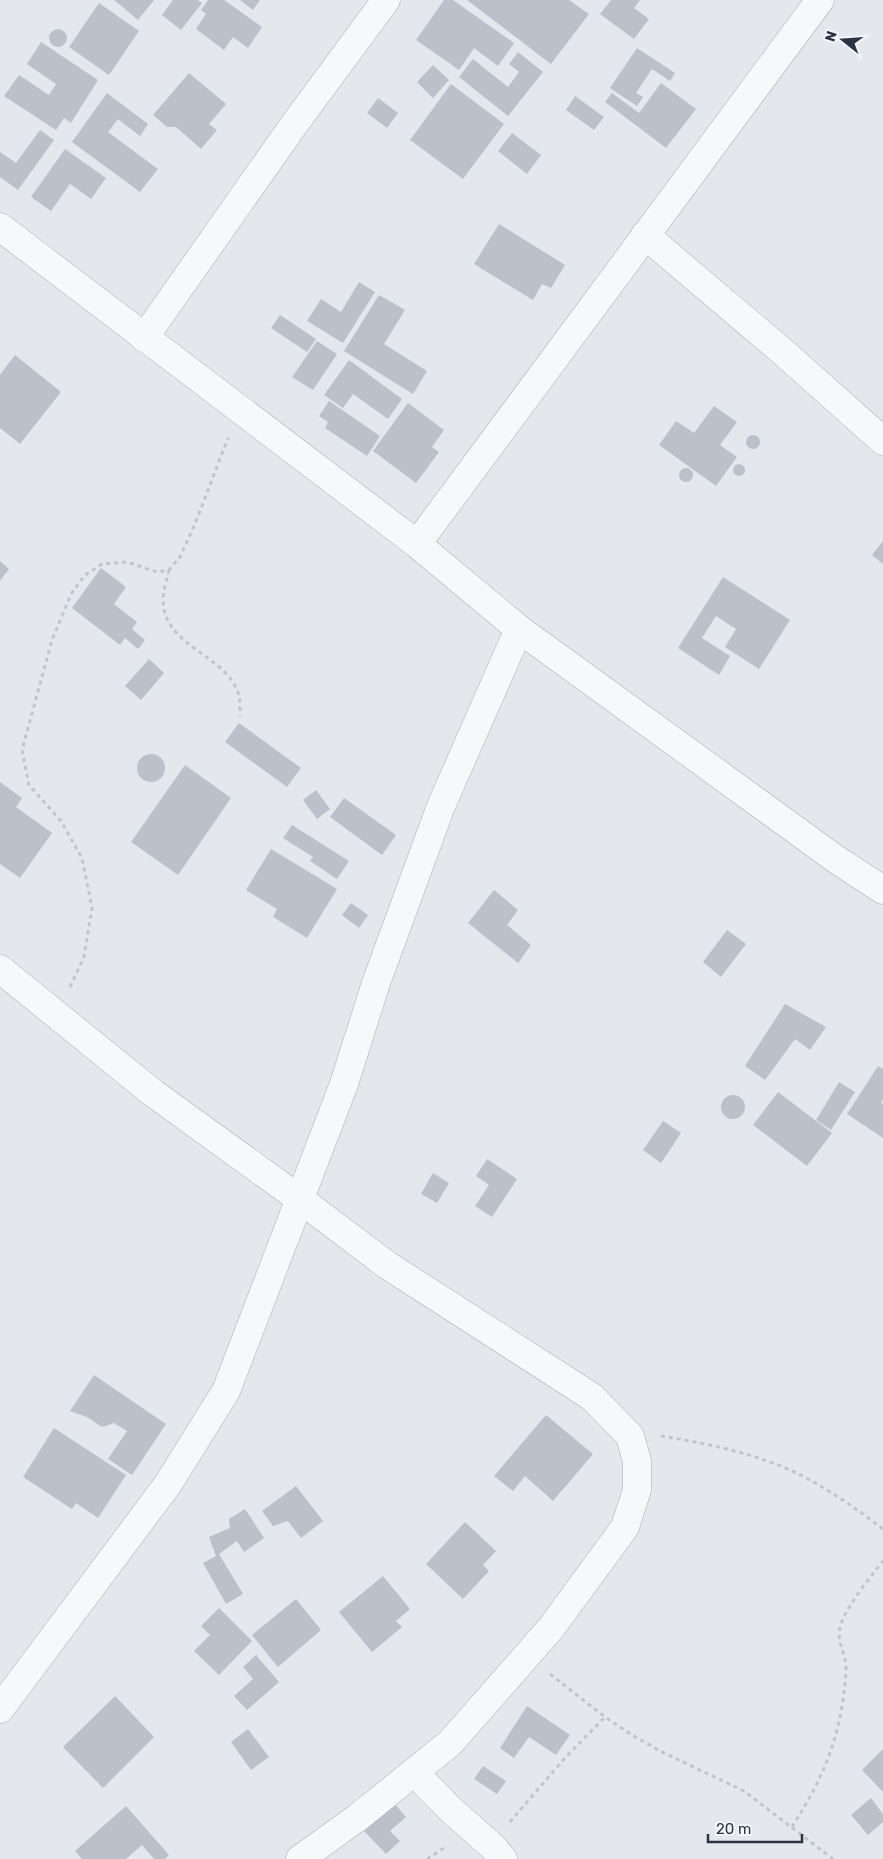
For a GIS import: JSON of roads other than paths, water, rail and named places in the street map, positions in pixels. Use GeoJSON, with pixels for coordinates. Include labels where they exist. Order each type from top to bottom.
{"type":"FeatureCollection","features":[{"type":"Feature","properties":{"kind":"street"},"geometry":{"type":"LineString","coordinates":[[144,338],[293,126],[386,0]]}},
{"type":"Feature","properties":{"kind":"street"},"geometry":{"type":"LineString","coordinates":[[417,544],[820,0]]}},
{"type":"Feature","properties":{"kind":"street"},"geometry":{"type":"LineString","coordinates":[[0,227],[238,410],[417,544],[520,629],[829,854],[883,890]]}},
{"type":"Feature","properties":{"kind":"street"},"geometry":{"type":"LineString","coordinates":[[645,235],[783,352],[883,441]]}},
{"type":"Feature","properties":{"kind":"street"},"geometry":{"type":"LineString","coordinates":[[0,1710],[9,1681],[168,1484],[226,1391],[344,1084],[376,983],[441,806],[520,629]]}},
{"type":"Feature","properties":{"kind":"street"},"geometry":{"type":"LineString","coordinates":[[0,969],[153,1093],[387,1265],[592,1397],[630,1436],[637,1461],[637,1490],[625,1527],[552,1628],[450,1744],[357,1818],[300,1859]]}},
{"type":"Feature","properties":{"kind":"street"},"geometry":{"type":"LineString","coordinates":[[414,1772],[450,1809],[498,1853]]}}]}
